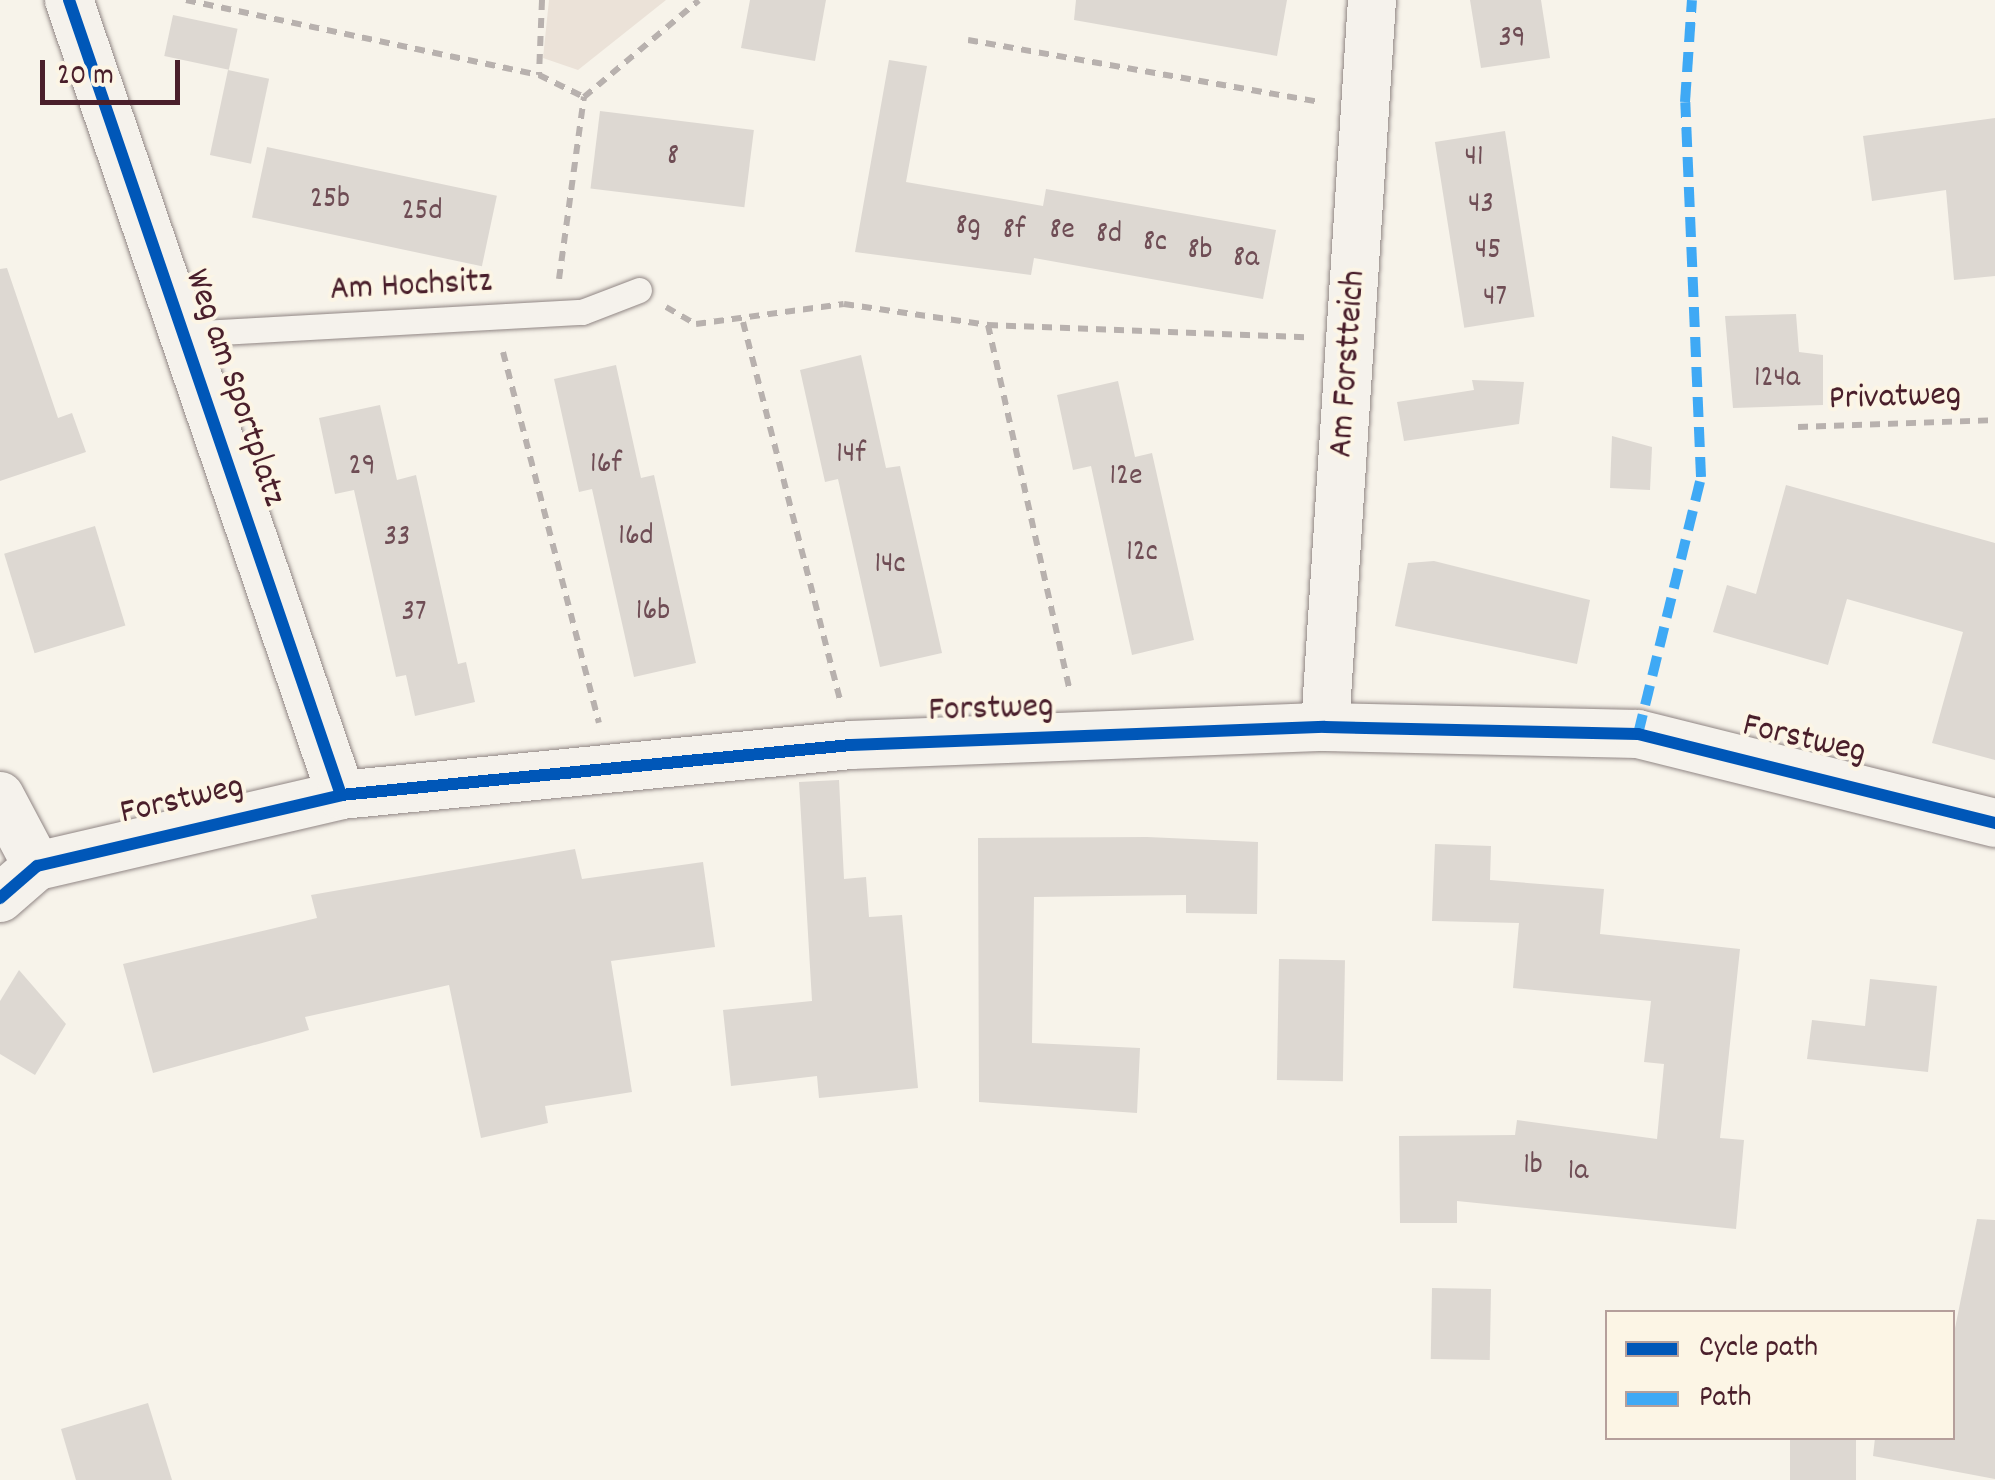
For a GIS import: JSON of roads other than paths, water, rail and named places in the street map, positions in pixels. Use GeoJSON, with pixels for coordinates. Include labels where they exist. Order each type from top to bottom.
{"type":"FeatureCollection","features":[{"type":"Feature","properties":{"kind":"street","name":"Weg am Sportplatz"},"geometry":{"type":"LineString","coordinates":[[69,0],[342,795]]}},
{"type":"Feature","properties":{"kind":"street","name":"Am Forstteich"},"geometry":{"type":"LineString","coordinates":[[1326,728],[1372,0]]}},
{"type":"Feature","properties":{"kind":"street","name":"Forstweg"},"geometry":{"type":"LineString","coordinates":[[0,898],[37,866],[342,795],[609,763],[851,745],[1326,728],[1638,734],[1995,823]]}},
{"type":"Feature","properties":{"kind":"street"},"geometry":{"type":"LineString","coordinates":[[0,796],[37,866]]}},
{"type":"Feature","properties":{"kind":"lane","name":"Am Hochsitz"},"geometry":{"type":"LineString","coordinates":[[184,334],[554,314],[639,290]]}}]}
